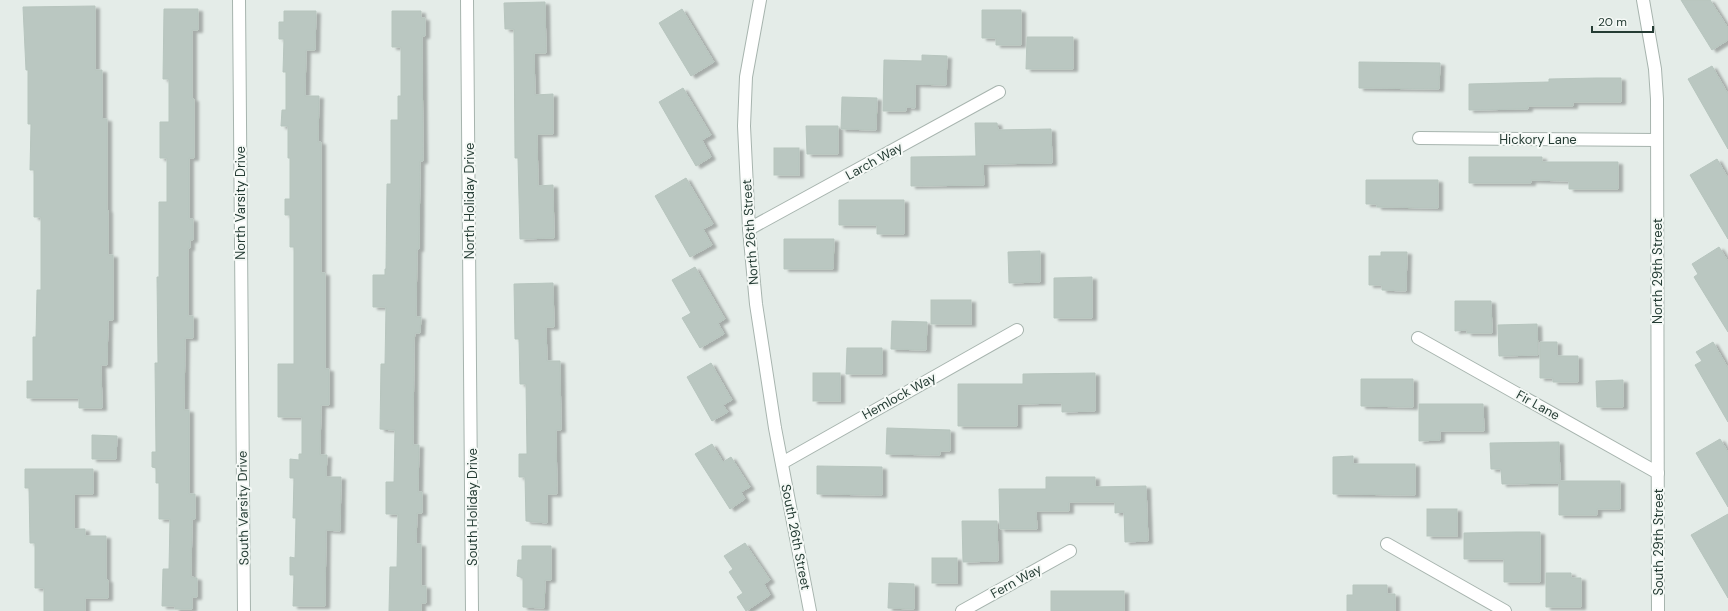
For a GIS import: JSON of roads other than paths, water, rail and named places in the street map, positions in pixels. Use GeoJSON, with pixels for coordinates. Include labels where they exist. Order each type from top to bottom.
{"type":"FeatureCollection","features":[{"type":"Feature","properties":{"kind":"street","name":"North Varsity Drive"},"geometry":{"type":"LineString","coordinates":[[239,0],[242,405]]}},
{"type":"Feature","properties":{"kind":"street","name":"North Holiday Drive"},"geometry":{"type":"LineString","coordinates":[[467,0],[471,403]]}},
{"type":"Feature","properties":{"kind":"street","name":"North 26th Street"},"geometry":{"type":"LineString","coordinates":[[760,0],[746,77],[744,126],[749,229],[756,304],[782,462]]}},
{"type":"Feature","properties":{"kind":"street","name":"North 29th Street"},"geometry":{"type":"LineString","coordinates":[[1643,0],[1655,69],[1657,140],[1658,473]]}},
{"type":"Feature","properties":{"kind":"street","name":"Larch Way"},"geometry":{"type":"LineString","coordinates":[[749,229],[998,92]]}},
{"type":"Feature","properties":{"kind":"street","name":"Hickory Lane"},"geometry":{"type":"LineString","coordinates":[[1419,138],[1657,140]]}},
{"type":"Feature","properties":{"kind":"street","name":"Hemlock Way"},"geometry":{"type":"LineString","coordinates":[[782,462],[1017,330]]}},
{"type":"Feature","properties":{"kind":"street","name":"Fir Lane"},"geometry":{"type":"LineString","coordinates":[[1418,338],[1658,473]]}},
{"type":"Feature","properties":{"kind":"street","name":"South Holiday Drive"},"geometry":{"type":"LineString","coordinates":[[471,403],[472,611]]}},
{"type":"Feature","properties":{"kind":"street","name":"South Varsity Drive"},"geometry":{"type":"LineString","coordinates":[[242,405],[244,611]]}},
{"type":"Feature","properties":{"kind":"street","name":"South 26th Street"},"geometry":{"type":"LineString","coordinates":[[782,462],[810,611]]}},
{"type":"Feature","properties":{"kind":"street","name":"South 29th Street"},"geometry":{"type":"LineString","coordinates":[[1658,473],[1658,611]]}},
{"type":"Feature","properties":{"kind":"street"},"geometry":{"type":"LineString","coordinates":[[1387,544],[1505,611]]}},
{"type":"Feature","properties":{"kind":"street","name":"Fern Way"},"geometry":{"type":"LineString","coordinates":[[962,611],[1070,551]]}}]}
